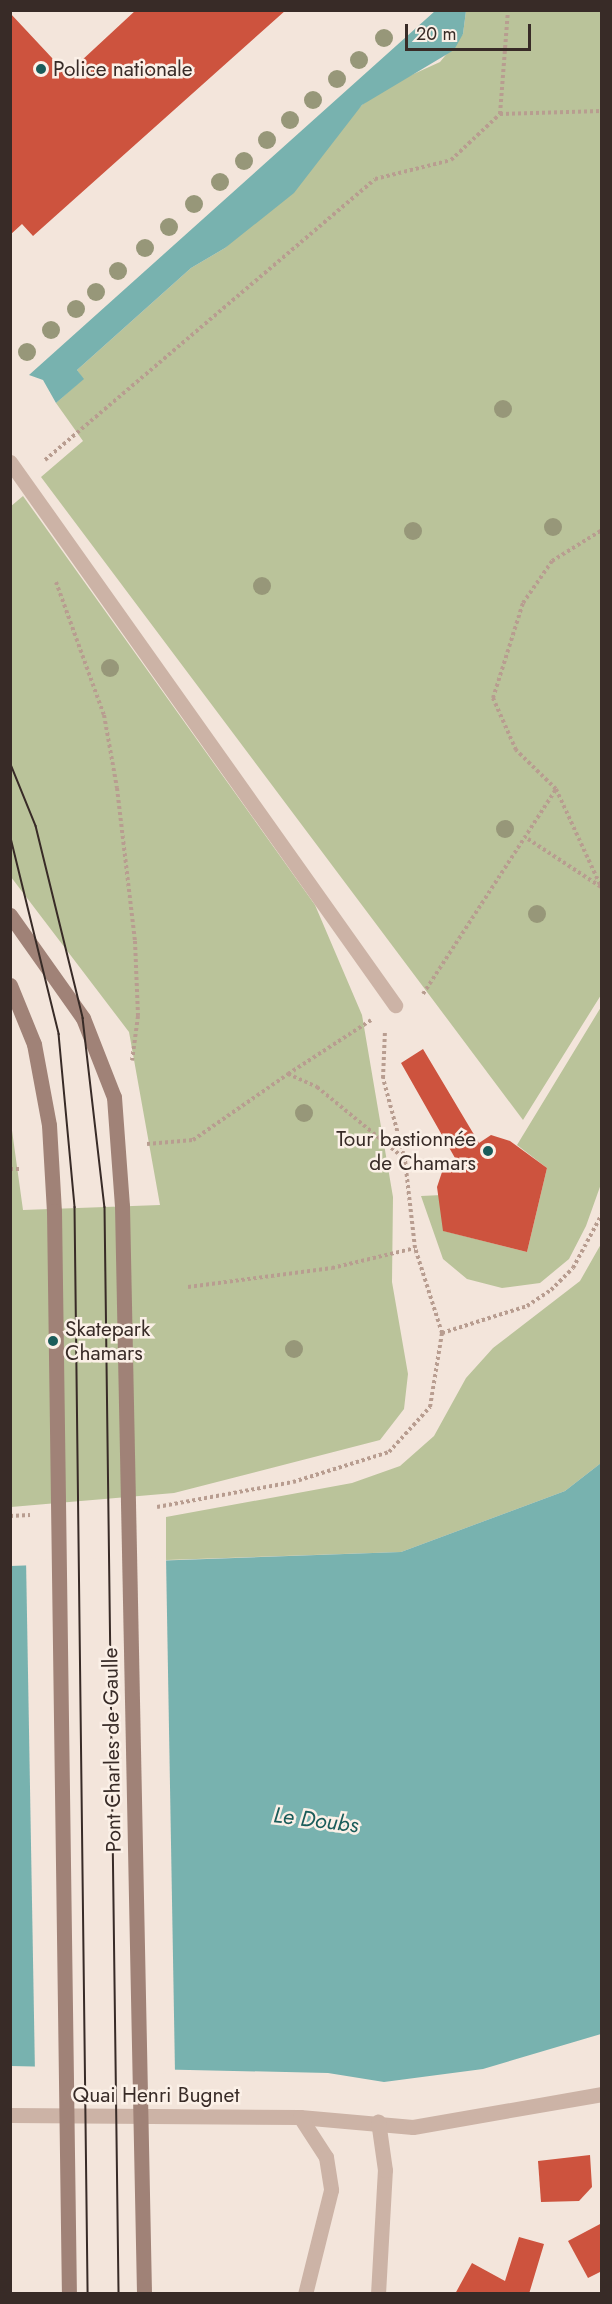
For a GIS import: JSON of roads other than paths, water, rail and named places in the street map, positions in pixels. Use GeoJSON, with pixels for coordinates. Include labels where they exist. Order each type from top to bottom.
{"type":"FeatureCollection","features":[{"type":"Feature","properties":{"kind":"main road","name":"Pont Charles de Gaulle"},"geometry":{"type":"LineString","coordinates":[[10,915],[84,1018],[103,1056],[114,1097],[122,1206],[144,2294]]}},
{"type":"Feature","properties":{"kind":"main road"},"geometry":{"type":"LineString","coordinates":[[10,985],[34,1044],[49,1125],[54,1210],[69,2294]]}},
{"type":"Feature","properties":{"kind":"street"},"geometry":{"type":"LineString","coordinates":[[10,462],[395,1005]]}},
{"type":"Feature","properties":{"kind":"street","name":"Quai Henri Bugnet"},"geometry":{"type":"LineString","coordinates":[[10,2115],[300,2117],[378,2121],[413,2127],[602,2094]]}},
{"type":"Feature","properties":{"kind":"street"},"geometry":{"type":"LineString","coordinates":[[300,2117],[326,2157],[332,2190],[305,2294]]}},
{"type":"Feature","properties":{"kind":"street"},"geometry":{"type":"LineString","coordinates":[[378,2121],[385,2170],[378,2294]]}},
{"type":"Feature","properties":{"kind":"water"},"geometry":{"type":"Polygon","coordinates":[[[435,11],[466,11],[463,34],[454,50],[362,105],[294,193],[225,248],[191,268],[77,370],[84,379],[56,403],[43,380],[29,375],[435,11]]]}},
{"type":"Feature","properties":{"kind":"water","name":"Le Doubs"},"geometry":{"type":"Polygon","coordinates":[[[601,1463],[601,2034],[483,2069],[384,2082],[328,2073],[11,2066],[10,1566],[401,1552],[565,1491],[601,1463]]]}},
{"type":"Feature","properties":{"kind":"tram line"},"geometry":{"type":"LineString","coordinates":[[10,762],[36,826],[83,1018],[105,1207],[119,2294]]}},
{"type":"Feature","properties":{"kind":"tram line"},"geometry":{"type":"LineString","coordinates":[[10,834],[59,1034],[75,1207],[88,2294]]}},
{"type":"Feature","properties":{"kind":"place","name":"Police nationale"},"geometry":{"type":"Point","coordinates":[41,69]}},
{"type":"Feature","properties":{"kind":"place","name":"Tour bastionnée de Chamars"},"geometry":{"type":"Point","coordinates":[488,1151]}},
{"type":"Feature","properties":{"kind":"place","name":"Skatepark Chamars"},"geometry":{"type":"Point","coordinates":[53,1341]}}]}
